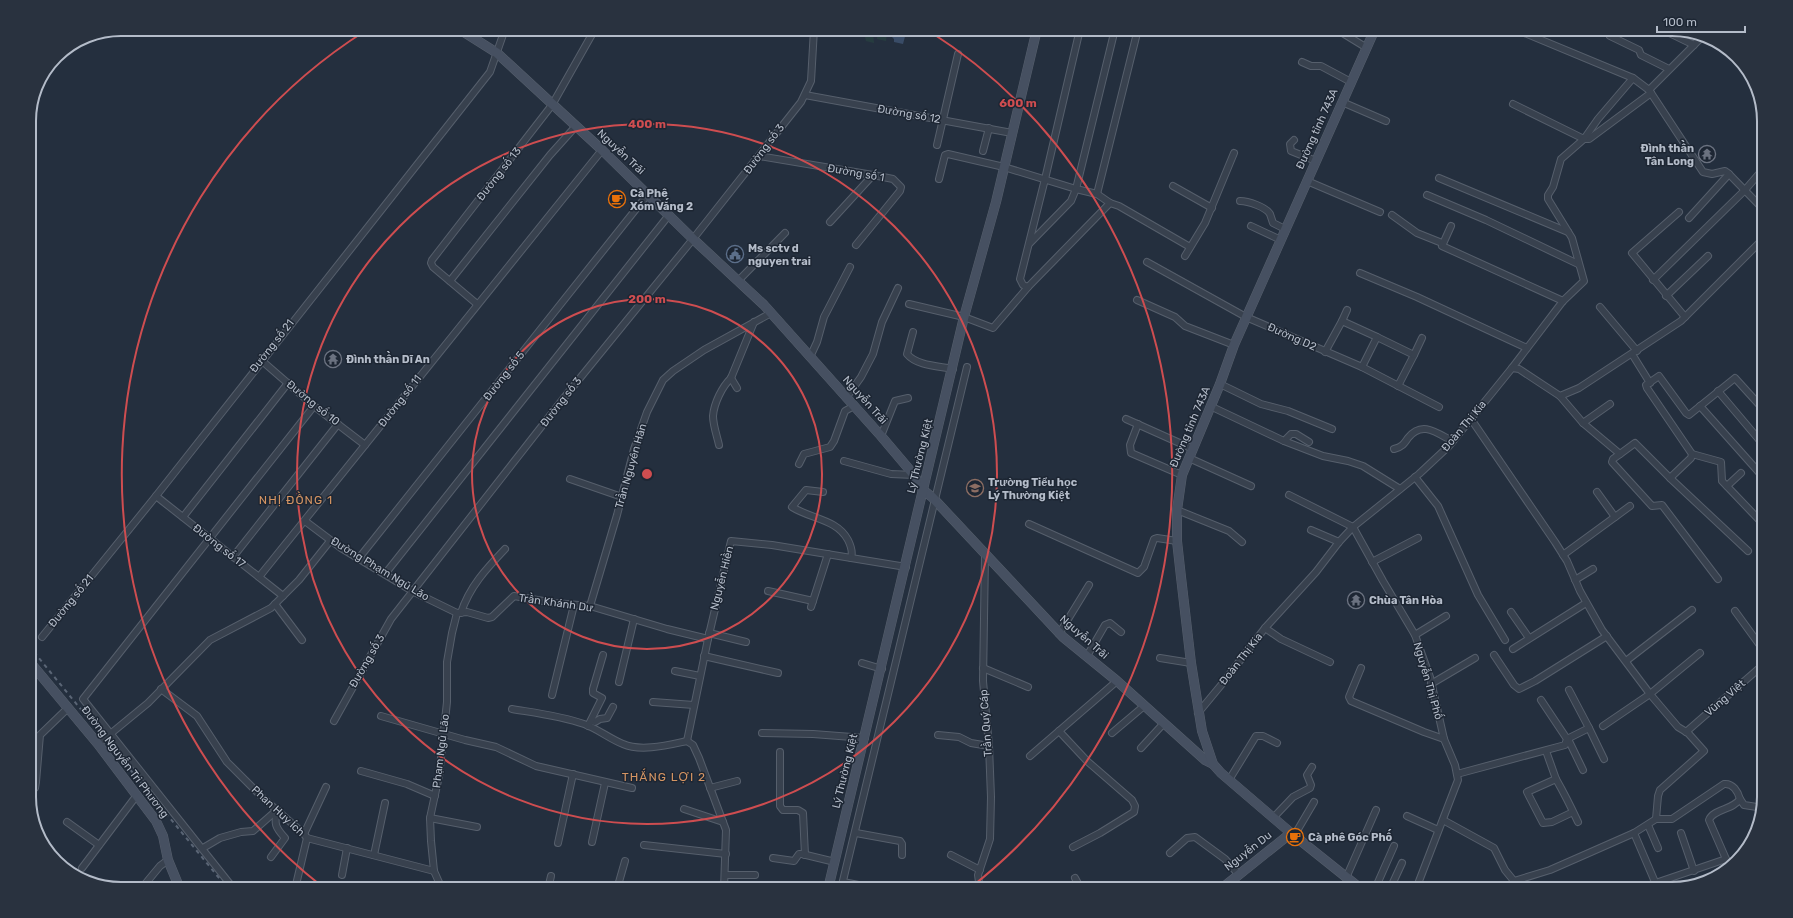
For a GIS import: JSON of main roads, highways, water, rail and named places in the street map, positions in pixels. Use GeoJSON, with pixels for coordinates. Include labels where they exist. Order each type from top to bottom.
{"type":"FeatureCollection","features":[{"type":"Feature","properties":{"kind":"main road","name":"Nguyễn Trãi"},"geometry":{"type":"LineString","coordinates":[[470,36],[497,53],[552,106],[602,150],[771,313],[881,436],[914,475],[923,490],[935,500],[985,556],[1059,634],[1117,681],[1205,760],[1213,764]]}},
{"type":"Feature","properties":{"kind":"main road","name":"Lý Thường Kiệt"},"geometry":{"type":"LineString","coordinates":[[830,882],[882,669],[964,317],[1004,167],[1036,36]]}},
{"type":"Feature","properties":{"kind":"main road","name":"Đường tỉnh 743A"},"geometry":{"type":"LineString","coordinates":[[1348,882],[1229,780],[1213,764],[1206,748],[1198,713],[1177,540],[1177,510],[1182,475],[1220,384],[1234,345],[1372,36]]}},
{"type":"Feature","properties":{"kind":"main road","name":"Đường Nguyễn Tri Phương"},"geometry":{"type":"LineString","coordinates":[[36,669],[98,744],[156,821],[163,836],[168,860],[177,882]]}},
{"type":"Feature","properties":{"kind":"main road","name":"Nguyễn Du"},"geometry":{"type":"LineString","coordinates":[[1229,882],[1293,834]]}},
{"type":"Feature","properties":{"kind":"water"},"geometry":{"type":"Polygon","coordinates":[[[891,36],[905,36],[903,44],[894,42],[894,39],[891,36]]]}},
{"type":"Feature","properties":{"kind":"railway"},"geometry":{"type":"LineString","coordinates":[[36,655],[222,882]]}},
{"type":"Feature","properties":{"kind":"place","name":"Đình thần Tân Long"},"geometry":{"type":"Point","coordinates":[1707,154]}},
{"type":"Feature","properties":{"kind":"place","name":"Cà Phê Xóm Vắng 2"},"geometry":{"type":"Point","coordinates":[617,199]}},
{"type":"Feature","properties":{"kind":"place","name":"Ms sctv d nguyen trai"},"geometry":{"type":"Point","coordinates":[735,254]}},
{"type":"Feature","properties":{"kind":"place","name":"Đình thần Dĩ An"},"geometry":{"type":"Point","coordinates":[333,359]}},
{"type":"Feature","properties":{"kind":"place","name":"Trường Tiểu học Lý Thường Kiệt"},"geometry":{"type":"Point","coordinates":[975,488]}},
{"type":"Feature","properties":{"kind":"place","name":"Chùa Tân Hòa"},"geometry":{"type":"Point","coordinates":[1356,600]}},
{"type":"Feature","properties":{"kind":"place","name":"Cà phê Góc Phố"},"geometry":{"type":"Point","coordinates":[1295,837]}},
{"type":"Feature","properties":{"kind":"district","name":"NHỊ ĐỒNG 1"},"geometry":{"type":"Point","coordinates":[296,500]}},
{"type":"Feature","properties":{"kind":"district","name":"THẮNG LỢI 2"},"geometry":{"type":"Point","coordinates":[664,777]}}]}
